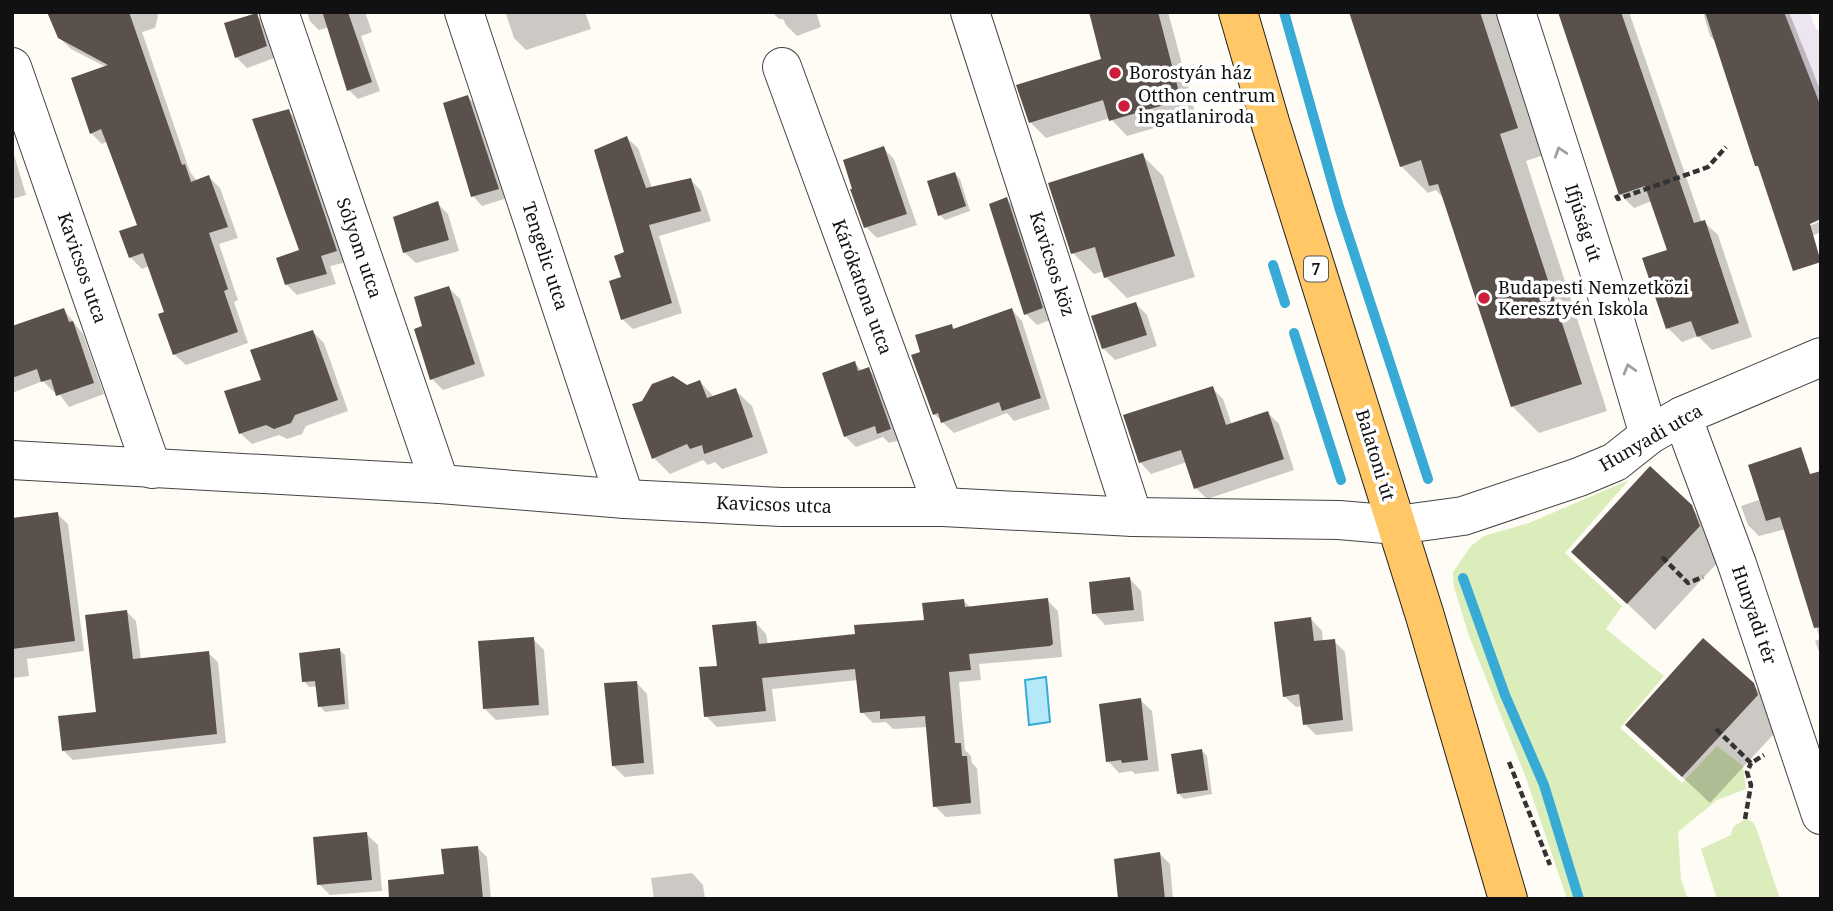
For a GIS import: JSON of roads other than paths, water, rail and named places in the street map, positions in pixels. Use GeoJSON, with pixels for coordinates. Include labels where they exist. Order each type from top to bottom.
{"type":"FeatureCollection","features":[{"type":"Feature","properties":{"kind":"main road","name":"Balatoni út"},"geometry":{"type":"LineString","coordinates":[[1238,12],[1397,525],[1508,899]]}},
{"type":"Feature","properties":{"kind":"street","name":"Sólyom utca"},"geometry":{"type":"LineString","coordinates":[[279,12],[440,484]]}},
{"type":"Feature","properties":{"kind":"street","name":"Tengelic utca"},"geometry":{"type":"LineString","coordinates":[[464,12],[625,499]]}},
{"type":"Feature","properties":{"kind":"street","name":"Kavicsos köz"},"geometry":{"type":"LineString","coordinates":[[970,12],[1133,517]]}},
{"type":"Feature","properties":{"kind":"street","name":"Ifjúság út"},"geometry":{"type":"LineString","coordinates":[[1516,12],[1614,317],[1648,435]]}},
{"type":"Feature","properties":{"kind":"street","name":"Kavicsos utca"},"geometry":{"type":"LineString","coordinates":[[12,67],[152,469]]}},
{"type":"Feature","properties":{"kind":"street","name":"Kárókatona utca"},"geometry":{"type":"LineString","coordinates":[[782,67],[943,507]]}},
{"type":"Feature","properties":{"kind":"street","name":"Hunyadi utca"},"geometry":{"type":"LineString","coordinates":[[1397,525],[1462,516],[1579,477],[1615,462],[1648,435],[1682,416],[1821,357]]}},
{"type":"Feature","properties":{"kind":"street","name":"Hunyadi tér"},"geometry":{"type":"LineString","coordinates":[[1682,416],[1737,564],[1821,815]]}},
{"type":"Feature","properties":{"kind":"street","name":"Kavicsos utca"},"geometry":{"type":"LineString","coordinates":[[12,460],[440,484],[625,499],[781,507],[943,507],[1133,517],[1339,520],[1397,525]]}},
{"type":"Feature","properties":{"kind":"water"},"geometry":{"type":"Polygon","coordinates":[[[1046,677],[1050,722],[1029,725],[1025,680],[1046,677]]]}},
{"type":"Feature","properties":{"kind":"waterway"},"geometry":{"type":"LineString","coordinates":[[1284,12],[1339,207],[1428,479]]}},
{"type":"Feature","properties":{"kind":"waterway"},"geometry":{"type":"LineString","coordinates":[[1273,265],[1285,303]]}},
{"type":"Feature","properties":{"kind":"waterway"},"geometry":{"type":"LineString","coordinates":[[1294,333],[1341,480]]}},
{"type":"Feature","properties":{"kind":"waterway"},"geometry":{"type":"LineString","coordinates":[[1463,578],[1505,695],[1544,785],[1579,899]]}},
{"type":"Feature","properties":{"kind":"place","name":"Borostyán ház"},"geometry":{"type":"Point","coordinates":[1115,73]}},
{"type":"Feature","properties":{"kind":"place","name":"Otthon centrum ingatlaniroda"},"geometry":{"type":"Point","coordinates":[1124,106]}},
{"type":"Feature","properties":{"kind":"place","name":"Budapesti Nemzetközi Keresztyén Iskola"},"geometry":{"type":"Point","coordinates":[1484,298]}}]}
